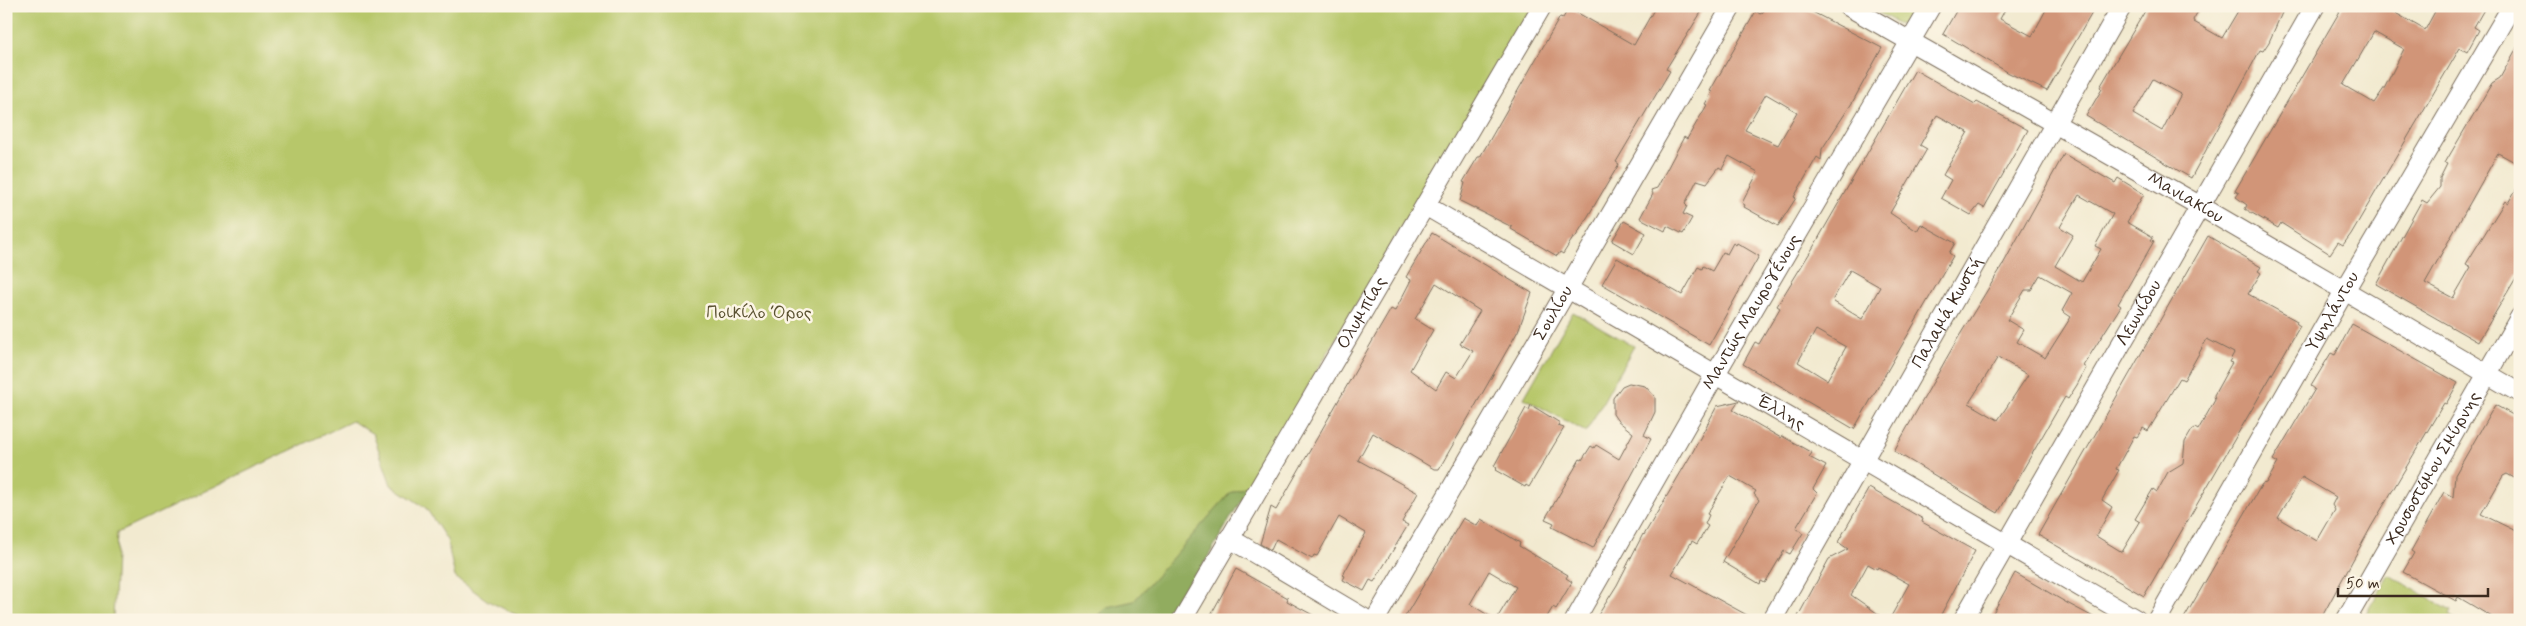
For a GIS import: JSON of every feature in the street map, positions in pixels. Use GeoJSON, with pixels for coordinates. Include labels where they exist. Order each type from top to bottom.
{"type":"FeatureCollection","features":[{"type":"Feature","properties":{"kind":"street","name":"Ολυμπίας"},"geometry":{"type":"LineString","coordinates":[[1182,620],[1542,6]]}},
{"type":"Feature","properties":{"kind":"street","name":"Σουλίου"},"geometry":{"type":"LineString","coordinates":[[1376,620],[1732,6]]}},
{"type":"Feature","properties":{"kind":"street","name":"Μανιακίου"},"geometry":{"type":"LineString","coordinates":[[1848,6],[2200,206],[2520,393]]}},
{"type":"Feature","properties":{"kind":"street","name":"Μαντώς Μαυρογένους"},"geometry":{"type":"LineString","coordinates":[[1575,620],[1716,373],[1931,6]]}},
{"type":"Feature","properties":{"kind":"street","name":"Παλαμά Κωστή"},"geometry":{"type":"LineString","coordinates":[[1772,620],[2122,6]]}},
{"type":"Feature","properties":{"kind":"street","name":"Λεωνίδου"},"geometry":{"type":"LineString","coordinates":[[1963,620],[2315,6]]}},
{"type":"Feature","properties":{"kind":"street","name":"Υψηλάντου"},"geometry":{"type":"LineString","coordinates":[[2157,620],[2345,290],[2512,6]]}},
{"type":"Feature","properties":{"kind":"street","name":"Έλλης"},"geometry":{"type":"LineString","coordinates":[[1426,206],[1716,373],[2137,620]]}},
{"type":"Feature","properties":{"kind":"street","name":"Χρυσοστόμου Σμύρνης"},"geometry":{"type":"LineString","coordinates":[[2346,620],[2520,317]]}},
{"type":"Feature","properties":{"kind":"street"},"geometry":{"type":"LineString","coordinates":[[1229,538],[1367,620]]}},
{"type":"Feature","properties":{"kind":"green space","name":"Ποικίλο Όρος"},"geometry":{"type":"Polygon","coordinates":[[[6,6],[1536,6],[1419,197],[1250,485],[1230,493],[1173,560],[1133,620],[527,620],[488,601],[455,577],[447,540],[426,508],[391,485],[373,434],[352,421],[117,533],[113,620],[6,620],[6,6]]]}},
{"type":"Feature","properties":{"kind":"green space"},"geometry":{"type":"Polygon","coordinates":[[[1867,6],[1920,6],[1908,29],[1867,6]]]}},
{"type":"Feature","properties":{"kind":"green space"},"geometry":{"type":"Polygon","coordinates":[[[1573,312],[1634,346],[1586,432],[1524,398],[1573,312]]]}},
{"type":"Feature","properties":{"kind":"green space"},"geometry":{"type":"Polygon","coordinates":[[[1250,485],[1171,620],[1093,620],[1107,607],[1134,601],[1230,493],[1250,485]]]}},
{"type":"Feature","properties":{"kind":"green space"},"geometry":{"type":"Polygon","coordinates":[[[2389,575],[2451,611],[2449,615],[2456,620],[2362,620],[2389,575]]]}},
{"type":"Feature","properties":{"kind":"building"},"geometry":{"type":"Polygon","coordinates":[[[1656,6],[1705,6],[1666,69],[1670,71],[1616,162],[1619,164],[1575,238],[1573,238],[1563,254],[1560,252],[1557,256],[1511,229],[1512,227],[1460,201],[1465,183],[1463,182],[1478,157],[1480,157],[1560,17],[1563,18],[1569,8],[1634,45],[1656,6]]]}},
{"type":"Feature","properties":{"kind":"building"},"geometry":{"type":"Polygon","coordinates":[[[1766,6],[1801,6],[1882,48],[1852,103],[1822,149],[1821,160],[1817,157],[1794,197],[1796,198],[1778,226],[1744,207],[1745,205],[1742,203],[1758,172],[1729,156],[1722,169],[1719,167],[1707,183],[1697,180],[1685,204],[1687,206],[1683,214],[1692,218],[1683,234],[1667,226],[1665,231],[1640,218],[1653,194],[1651,190],[1657,188],[1684,137],[1687,139],[1707,105],[1705,104],[1712,92],[1710,91],[1756,11],[1760,14],[1766,6]],[[1766,94],[1745,130],[1778,145],[1797,112],[1766,94]]]}},
{"type":"Feature","properties":{"kind":"building"},"geometry":{"type":"Polygon","coordinates":[[[1959,6],[2007,6],[2000,19],[2032,36],[2048,6],[2096,6],[2047,91],[2009,73],[1943,34],[1959,6]]]}},
{"type":"Feature","properties":{"kind":"building"},"geometry":{"type":"Polygon","coordinates":[[[2148,6],[2201,6],[2193,20],[2194,22],[2222,38],[2241,6],[2285,6],[2269,42],[2263,51],[2260,50],[2191,178],[2086,116],[2102,89],[2100,87],[2148,6]],[[2153,79],[2133,114],[2162,131],[2181,94],[2153,79]]]}},
{"type":"Feature","properties":{"kind":"building"},"geometry":{"type":"Polygon","coordinates":[[[2343,6],[2395,6],[2392,11],[2425,30],[2438,6],[2486,6],[2474,27],[2479,30],[2467,52],[2460,48],[2343,245],[2338,242],[2330,254],[2281,223],[2278,228],[2245,209],[2247,205],[2236,197],[2239,193],[2235,191],[2343,6]],[[2374,32],[2343,85],[2374,103],[2385,87],[2404,49],[2374,32]]]}},
{"type":"Feature","properties":{"kind":"building"},"geometry":{"type":"Polygon","coordinates":[[[2520,42],[2520,165],[2498,153],[2425,283],[2453,298],[2471,267],[2466,264],[2505,201],[2508,203],[2520,183],[2520,271],[2478,342],[2376,284],[2422,200],[2427,203],[2440,187],[2440,178],[2447,164],[2445,163],[2492,83],[2500,78],[2520,42]]]}},
{"type":"Feature","properties":{"kind":"building"},"geometry":{"type":"Polygon","coordinates":[[[1915,70],[1975,104],[1977,102],[2028,130],[1984,208],[1979,205],[1971,215],[1941,198],[1951,180],[1943,175],[1968,132],[1937,115],[1920,145],[1927,149],[1890,213],[1917,231],[1921,224],[1955,243],[1949,253],[1953,256],[1854,429],[1743,364],[1755,342],[1759,344],[1780,308],[1777,306],[1814,246],[1915,70]],[[1850,270],[1833,299],[1834,302],[1862,319],[1880,287],[1850,270]],[[1816,330],[1798,362],[1827,380],[1846,347],[1816,330]]]}},
{"type":"Feature","properties":{"kind":"building"},"geometry":{"type":"Polygon","coordinates":[[[2064,154],[2115,183],[2118,178],[2144,194],[2127,222],[2153,237],[2151,240],[2154,241],[2118,304],[2121,306],[2083,366],[2086,368],[2077,385],[2068,399],[2065,397],[1998,513],[1894,451],[1958,338],[2001,268],[2064,154]],[[2079,195],[2060,227],[2073,235],[2055,266],[2082,282],[2101,249],[2095,246],[2113,214],[2079,195]],[[2040,275],[2031,290],[2025,290],[2007,320],[2024,330],[2017,342],[2045,358],[2071,317],[2062,311],[2072,293],[2040,275]],[[1998,357],[1969,403],[1998,420],[2028,375],[1998,357]]]}},
{"type":"Feature","properties":{"kind":"building"},"geometry":{"type":"Polygon","coordinates":[[[1624,221],[1646,233],[1634,254],[1612,241],[1624,221]]]}},
{"type":"Feature","properties":{"kind":"building"},"geometry":{"type":"Polygon","coordinates":[[[1432,233],[1532,293],[1518,331],[1439,469],[1434,469],[1373,433],[1358,460],[1418,493],[1402,522],[1408,525],[1374,582],[1370,580],[1364,591],[1343,580],[1345,576],[1343,575],[1366,533],[1339,517],[1317,556],[1314,555],[1312,559],[1276,539],[1271,550],[1260,544],[1271,507],[1276,510],[1391,309],[1395,311],[1411,280],[1406,277],[1432,233]],[[1436,283],[1415,319],[1433,330],[1410,370],[1436,389],[1446,372],[1456,378],[1473,351],[1460,344],[1480,311],[1436,283]]]}},
{"type":"Feature","properties":{"kind":"building"},"geometry":{"type":"Polygon","coordinates":[[[2208,236],[2261,267],[2258,271],[2261,273],[2248,294],[2297,321],[2296,323],[2300,326],[2144,596],[2038,535],[2208,236]],[[2207,339],[2184,380],[2180,378],[2148,431],[2143,428],[2137,437],[2134,436],[2116,469],[2119,470],[2102,500],[2112,507],[2096,536],[2122,552],[2140,522],[2135,519],[2153,489],[2157,492],[2168,472],[2183,463],[2185,442],[2192,430],[2195,428],[2198,430],[2215,400],[2214,395],[2232,363],[2229,362],[2234,353],[2207,339]]]}},
{"type":"Feature","properties":{"kind":"building"},"geometry":{"type":"Polygon","coordinates":[[[1733,243],[1736,245],[1737,243],[1759,256],[1709,345],[1602,284],[1617,258],[1682,295],[1698,267],[1702,269],[1703,266],[1712,271],[1723,252],[1727,254],[1733,243]]]}},
{"type":"Feature","properties":{"kind":"building"},"geometry":{"type":"Polygon","coordinates":[[[2352,324],[2458,383],[2446,404],[2444,403],[2371,527],[2320,620],[2183,620],[2262,484],[2266,483],[2278,463],[2273,460],[2315,389],[2311,386],[2331,353],[2335,355],[2352,324]],[[2302,477],[2278,518],[2317,541],[2335,510],[2332,505],[2336,497],[2302,477]]]}},
{"type":"Feature","properties":{"kind":"building"},"geometry":{"type":"Polygon","coordinates":[[[1629,383],[1645,386],[1655,397],[1655,412],[1644,435],[1651,439],[1593,548],[1552,527],[1554,523],[1545,519],[1580,459],[1582,460],[1591,446],[1594,448],[1596,445],[1619,459],[1633,433],[1617,420],[1613,414],[1613,398],[1622,386],[1629,383]]]}},
{"type":"Feature","properties":{"kind":"building"},"geometry":{"type":"Polygon","coordinates":[[[1739,401],[1733,410],[1781,438],[1782,436],[1812,453],[1809,457],[1826,466],[1813,489],[1817,493],[1796,528],[1803,533],[1790,554],[1784,551],[1765,583],[1761,581],[1760,584],[1723,562],[1759,500],[1754,494],[1756,491],[1730,476],[1707,514],[1709,515],[1705,524],[1708,526],[1697,544],[1692,541],[1672,574],[1756,620],[1595,620],[1617,585],[1643,534],[1691,455],[1717,406],[1739,401]]]}},
{"type":"Feature","properties":{"kind":"building"},"geometry":{"type":"Polygon","coordinates":[[[1531,405],[1560,423],[1558,426],[1564,428],[1529,487],[1526,485],[1525,487],[1495,470],[1497,468],[1494,466],[1526,408],[1529,410],[1531,405]]]}},
{"type":"Feature","properties":{"kind":"building"},"geometry":{"type":"Polygon","coordinates":[[[2495,405],[2520,419],[2520,481],[2507,474],[2503,476],[2481,514],[2520,533],[2520,607],[2512,620],[2497,620],[2458,597],[2456,601],[2403,572],[2414,553],[2411,551],[2444,492],[2453,497],[2455,475],[2495,405]]]}},
{"type":"Feature","properties":{"kind":"building"},"geometry":{"type":"Polygon","coordinates":[[[1869,488],[1923,519],[1922,522],[1975,551],[1938,620],[1889,620],[1909,584],[1878,567],[1877,569],[1868,564],[1851,595],[1887,620],[1796,620],[1829,559],[1848,549],[1838,542],[1869,488]]]}},
{"type":"Feature","properties":{"kind":"building"},"geometry":{"type":"Polygon","coordinates":[[[1463,518],[1477,526],[1481,519],[1520,543],[1519,546],[1568,575],[1566,578],[1572,582],[1556,609],[1553,607],[1545,620],[1496,620],[1403,620],[1463,518]],[[1489,571],[1470,604],[1496,620],[1516,587],[1489,571]]]}},
{"type":"Feature","properties":{"kind":"building"},"geometry":{"type":"Polygon","coordinates":[[[1236,569],[1288,598],[1287,601],[1322,620],[1208,620],[1236,569]]]}},
{"type":"Feature","properties":{"kind":"building"},"geometry":{"type":"Polygon","coordinates":[[[2015,573],[2067,603],[2099,620],[1989,620],[2015,573]]]}}]}
